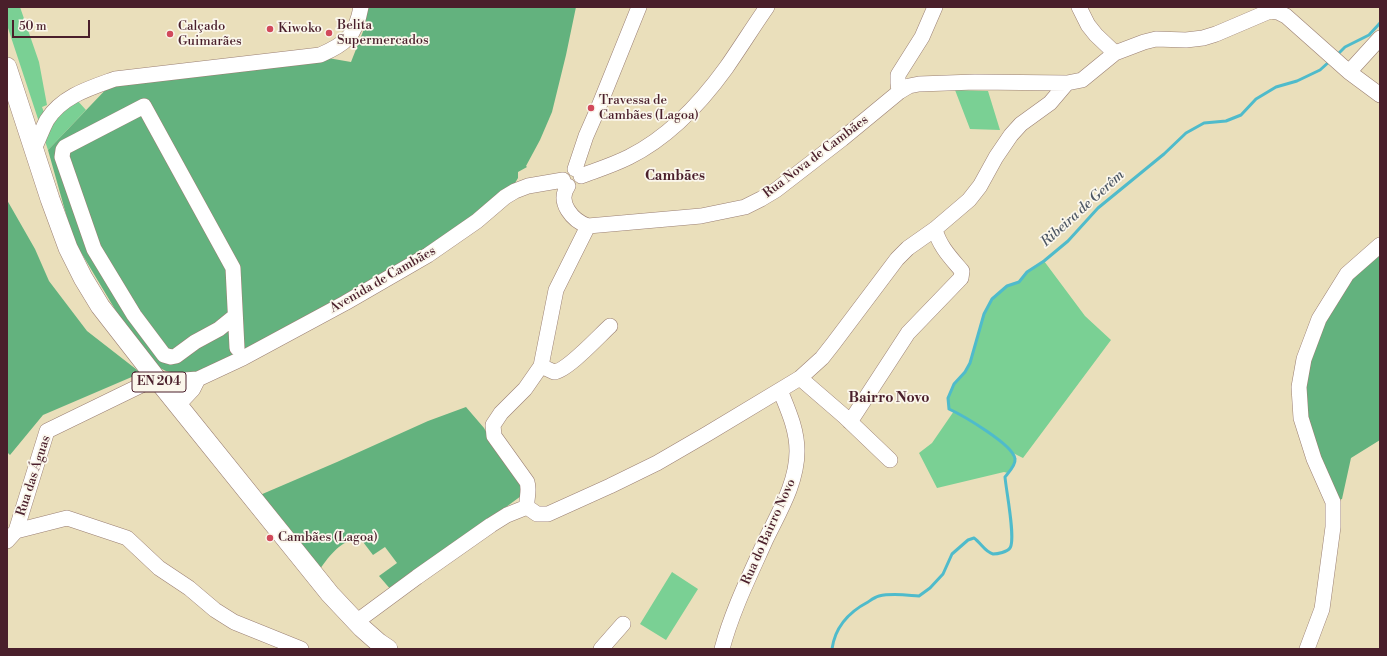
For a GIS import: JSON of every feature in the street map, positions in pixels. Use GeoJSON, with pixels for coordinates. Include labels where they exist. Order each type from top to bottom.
{"type":"FeatureCollection","features":[{"type":"Feature","properties":{"kind":"main road","name":"EN 204"},"geometry":{"type":"LineString","coordinates":[[7,67],[68,248],[83,278],[100,306],[330,594],[378,647]]}},
{"type":"Feature","properties":{"kind":"street"},"geometry":{"type":"LineString","coordinates":[[34,149],[47,120],[56,109],[64,101],[92,88],[115,79],[320,55],[345,42],[359,19],[361,7]]}},
{"type":"Feature","properties":{"kind":"street"},"geometry":{"type":"LineString","coordinates":[[578,172],[586,136],[639,7]]}},
{"type":"Feature","properties":{"kind":"street"},"geometry":{"type":"LineString","coordinates":[[527,507],[529,488],[528,482],[494,436],[493,425],[501,413],[525,389],[541,366],[556,290],[588,226],[578,222],[567,208],[563,194],[565,183],[563,174],[567,170],[578,172],[603,169],[629,157],[663,136],[678,124],[695,107],[727,67],[767,7]]}},
{"type":"Feature","properties":{"kind":"street"},"geometry":{"type":"LineString","coordinates":[[899,92],[898,75],[922,37],[935,7]]}},
{"type":"Feature","properties":{"kind":"street"},"geometry":{"type":"LineString","coordinates":[[1078,7],[1088,25],[1096,35],[1115,53]]}},
{"type":"Feature","properties":{"kind":"street"},"geometry":{"type":"LineString","coordinates":[[527,507],[537,514],[548,514],[610,486],[658,463],[800,378],[822,358],[902,253],[935,229],[969,200],[980,186],[996,157],[1011,135],[1022,124],[1050,103],[1067,83],[1082,80],[1115,53],[1156,39],[1186,40],[1203,38],[1270,11],[1278,12],[1286,16],[1349,72],[1380,95]]}},
{"type":"Feature","properties":{"kind":"street"},"geometry":{"type":"LineString","coordinates":[[1349,72],[1380,38]]}},
{"type":"Feature","properties":{"kind":"street","name":"Rua Nova de Cambães"},"geometry":{"type":"LineString","coordinates":[[588,226],[701,216],[745,207],[776,190],[842,139],[899,92],[909,86],[920,84],[976,82],[1067,83]]}},
{"type":"Feature","properties":{"kind":"street"},"geometry":{"type":"LineString","coordinates":[[235,316],[230,322],[210,335],[195,342],[176,356],[171,357],[164,355],[134,315],[94,249],[62,157],[65,146],[144,106],[233,268],[235,316],[240,353]]}},
{"type":"Feature","properties":{"kind":"street","name":"Avenida de Cambães"},"geometry":{"type":"LineString","coordinates":[[160,383],[198,379],[240,353],[345,303],[428,255],[477,221],[515,190],[528,186],[565,183]]}},
{"type":"Feature","properties":{"kind":"street"},"geometry":{"type":"LineString","coordinates":[[850,422],[908,333],[961,278],[962,271],[941,245],[937,238],[935,229]]}},
{"type":"Feature","properties":{"kind":"street"},"geometry":{"type":"LineString","coordinates":[[1307,649],[1322,609],[1333,527],[1333,502],[1314,459],[1301,418],[1299,387],[1304,359],[1319,319],[1347,274],[1380,245]]}},
{"type":"Feature","properties":{"kind":"street"},"geometry":{"type":"LineString","coordinates":[[541,366],[554,372],[559,371],[610,326]]}},
{"type":"Feature","properties":{"kind":"street"},"geometry":{"type":"LineString","coordinates":[[210,335],[220,336],[240,353]]}},
{"type":"Feature","properties":{"kind":"street"},"geometry":{"type":"LineString","coordinates":[[800,378],[890,460]]}},
{"type":"Feature","properties":{"kind":"street"},"geometry":{"type":"LineString","coordinates":[[178,405],[193,389],[198,379]]}},
{"type":"Feature","properties":{"kind":"street","name":"Rua das Águas"},"geometry":{"type":"LineString","coordinates":[[12,536],[47,431],[160,383]]}},
{"type":"Feature","properties":{"kind":"street","name":"Rua do Bairro Novo"},"geometry":{"type":"LineString","coordinates":[[722,649],[738,603],[793,479],[797,453],[794,425],[780,390]]}},
{"type":"Feature","properties":{"kind":"street"},"geometry":{"type":"LineString","coordinates":[[356,622],[491,525],[507,515],[527,507]]}},
{"type":"Feature","properties":{"kind":"street"},"geometry":{"type":"LineString","coordinates":[[12,536],[67,518],[126,538],[159,568],[189,588],[215,610],[234,622],[301,649]]}},
{"type":"Feature","properties":{"kind":"street"},"geometry":{"type":"LineString","coordinates":[[601,649],[623,624]]}},
{"type":"Feature","properties":{"kind":"green space"},"geometry":{"type":"Polygon","coordinates":[[[7,7],[20,7],[39,62],[47,105],[42,107],[45,115],[40,125],[7,25],[7,7]]]}},
{"type":"Feature","properties":{"kind":"green space"},"geometry":{"type":"Polygon","coordinates":[[[367,7],[576,7],[552,112],[540,140],[526,166],[527,167],[518,172],[518,178],[515,183],[461,225],[418,255],[213,367],[186,375],[166,371],[156,366],[122,321],[73,239],[48,150],[112,83],[328,58],[351,62],[364,29],[367,7]]]}},
{"type":"Feature","properties":{"kind":"green space"},"geometry":{"type":"Polygon","coordinates":[[[955,90],[988,91],[1000,130],[970,129],[955,90]]]}},
{"type":"Feature","properties":{"kind":"green space"},"geometry":{"type":"Polygon","coordinates":[[[76,99],[86,110],[48,150],[45,141],[54,118],[76,99]]]}},
{"type":"Feature","properties":{"kind":"green space"},"geometry":{"type":"Polygon","coordinates":[[[7,200],[35,249],[49,281],[87,331],[141,373],[43,415],[10,455],[7,452],[7,200]]]}},
{"type":"Feature","properties":{"kind":"green space"},"geometry":{"type":"Polygon","coordinates":[[[1380,245],[1380,440],[1351,458],[1342,499],[1333,502],[1299,387],[1319,319],[1380,245]]]}},
{"type":"Feature","properties":{"kind":"green space"},"geometry":{"type":"Polygon","coordinates":[[[1044,261],[1085,316],[1111,340],[1023,458],[1013,453],[1013,466],[1008,473],[1004,472],[937,488],[919,453],[932,443],[954,411],[949,409],[948,398],[954,384],[965,372],[970,363],[984,314],[992,299],[1007,286],[1019,282],[1027,272],[1044,261]]]}},
{"type":"Feature","properties":{"kind":"green space"},"geometry":{"type":"Polygon","coordinates":[[[466,407],[484,428],[520,480],[521,496],[392,591],[379,576],[397,563],[385,547],[373,555],[360,538],[356,541],[345,543],[335,550],[320,569],[260,495],[428,421],[466,407]]]}},
{"type":"Feature","properties":{"kind":"green space"},"geometry":{"type":"Polygon","coordinates":[[[672,572],[698,589],[666,640],[640,624],[672,572]]]}},
{"type":"Feature","properties":{"kind":"waterway","name":"Ribeira de Gerêm"},"geometry":{"type":"LineString","coordinates":[[1337,55],[1345,47],[1369,35],[1380,23]]}},
{"type":"Feature","properties":{"kind":"waterway","name":"Ribeira de Gerêm"},"geometry":{"type":"LineString","coordinates":[[832,649],[836,634],[840,627],[855,610],[879,596],[894,594],[919,596],[930,588],[943,574],[952,554],[968,540],[974,538],[993,554],[1007,551],[1010,548],[1012,543],[1012,535],[1005,477],[1013,466],[1015,459],[1006,446],[997,439],[965,417],[949,409],[948,398],[954,384],[965,372],[970,363],[984,314],[992,299],[1007,286],[1019,282],[1027,272],[1044,261],[1068,241],[1098,208],[1164,154],[1186,133],[1204,123],[1226,121],[1241,115],[1256,99],[1276,87],[1297,81],[1320,70],[1330,61]]}},
{"type":"Feature","properties":{"kind":"place","name":"Kiwoko"},"geometry":{"type":"Point","coordinates":[270,29]}},
{"type":"Feature","properties":{"kind":"place","name":"Belita Supermercados"},"geometry":{"type":"Point","coordinates":[329,33]}},
{"type":"Feature","properties":{"kind":"place","name":"Calçado Guimarães"},"geometry":{"type":"Point","coordinates":[170,34]}},
{"type":"Feature","properties":{"kind":"place","name":"Travessa de Cambães (Lagoa)"},"geometry":{"type":"Point","coordinates":[591,108]}},
{"type":"Feature","properties":{"kind":"place","name":"Cambães (Lagoa)"},"geometry":{"type":"Point","coordinates":[270,538]}},
{"type":"Feature","properties":{"kind":"district","name":"Cambães"},"geometry":{"type":"Point","coordinates":[675,177]}},
{"type":"Feature","properties":{"kind":"district","name":"Bairro Novo"},"geometry":{"type":"Point","coordinates":[889,399]}}]}
